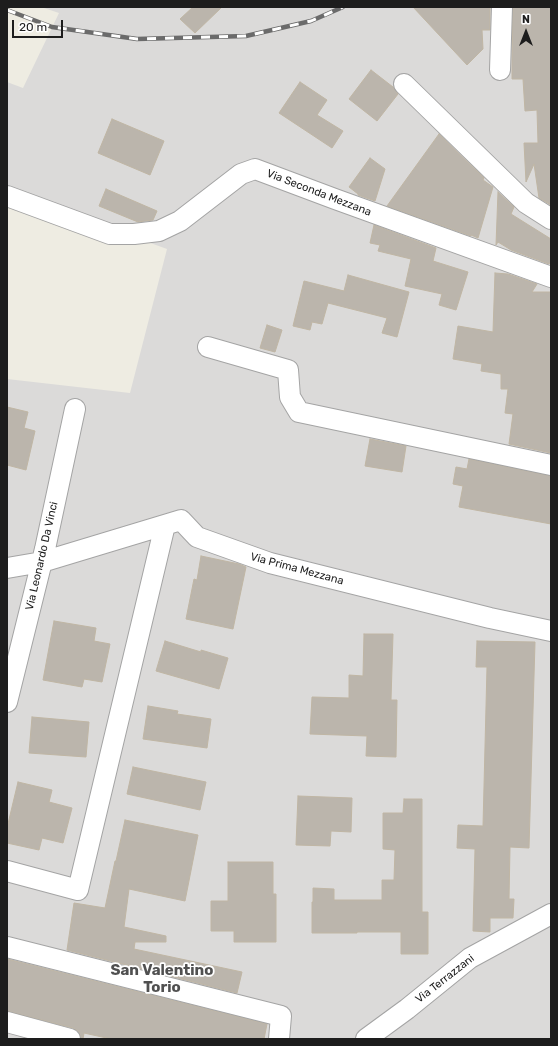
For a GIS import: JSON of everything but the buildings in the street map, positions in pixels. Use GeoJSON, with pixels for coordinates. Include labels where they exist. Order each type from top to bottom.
{"type":"FeatureCollection","features":[{"type":"Feature","properties":{"kind":"street"},"geometry":{"type":"LineString","coordinates":[[500,70],[502,7]]}},
{"type":"Feature","properties":{"kind":"street"},"geometry":{"type":"LineString","coordinates":[[404,84],[526,203],[551,219]]}},
{"type":"Feature","properties":{"kind":"street","name":"Via Seconda Mezzana"},"geometry":{"type":"LineString","coordinates":[[7,196],[110,234],[134,234],[159,231],[180,221],[241,174],[255,169],[551,277]]}},
{"type":"Feature","properties":{"kind":"street"},"geometry":{"type":"LineString","coordinates":[[208,347],[288,370],[290,397],[299,412],[551,465]]}},
{"type":"Feature","properties":{"kind":"street","name":"Via Leonardo Da Vinci"},"geometry":{"type":"LineString","coordinates":[[7,702],[42,562],[75,410]]}},
{"type":"Feature","properties":{"kind":"street","name":"Via Prima Mezzana"},"geometry":{"type":"LineString","coordinates":[[7,568],[42,562],[181,520],[196,537],[270,563],[490,618],[551,631]]}},
{"type":"Feature","properties":{"kind":"street"},"geometry":{"type":"LineString","coordinates":[[7,871],[78,890],[165,525]]}},
{"type":"Feature","properties":{"kind":"street","name":"Via Terrazzani"},"geometry":{"type":"LineString","coordinates":[[366,1039],[407,1009],[470,958],[551,914]]}},
{"type":"Feature","properties":{"kind":"street"},"geometry":{"type":"LineString","coordinates":[[7,947],[281,1016],[279,1039]]}},
{"type":"Feature","properties":{"kind":"street"},"geometry":{"type":"LineString","coordinates":[[7,1022],[70,1039]]}},
{"type":"Feature","properties":{"kind":"shaded area"},"geometry":{"type":"Polygon","coordinates":[[[41,7],[551,7],[551,1039],[7,1039],[7,379],[130,393],[167,249],[7,191],[7,82],[23,88],[59,13],[41,7]]]}},
{"type":"Feature","properties":{"kind":"railway"},"geometry":{"type":"LineString","coordinates":[[7,10],[52,27],[137,39],[246,36],[311,21],[343,7]]}},
{"type":"Feature","properties":{"kind":"district","name":"San Valentino Torio"},"geometry":{"type":"Point","coordinates":[162,980]}}]}
